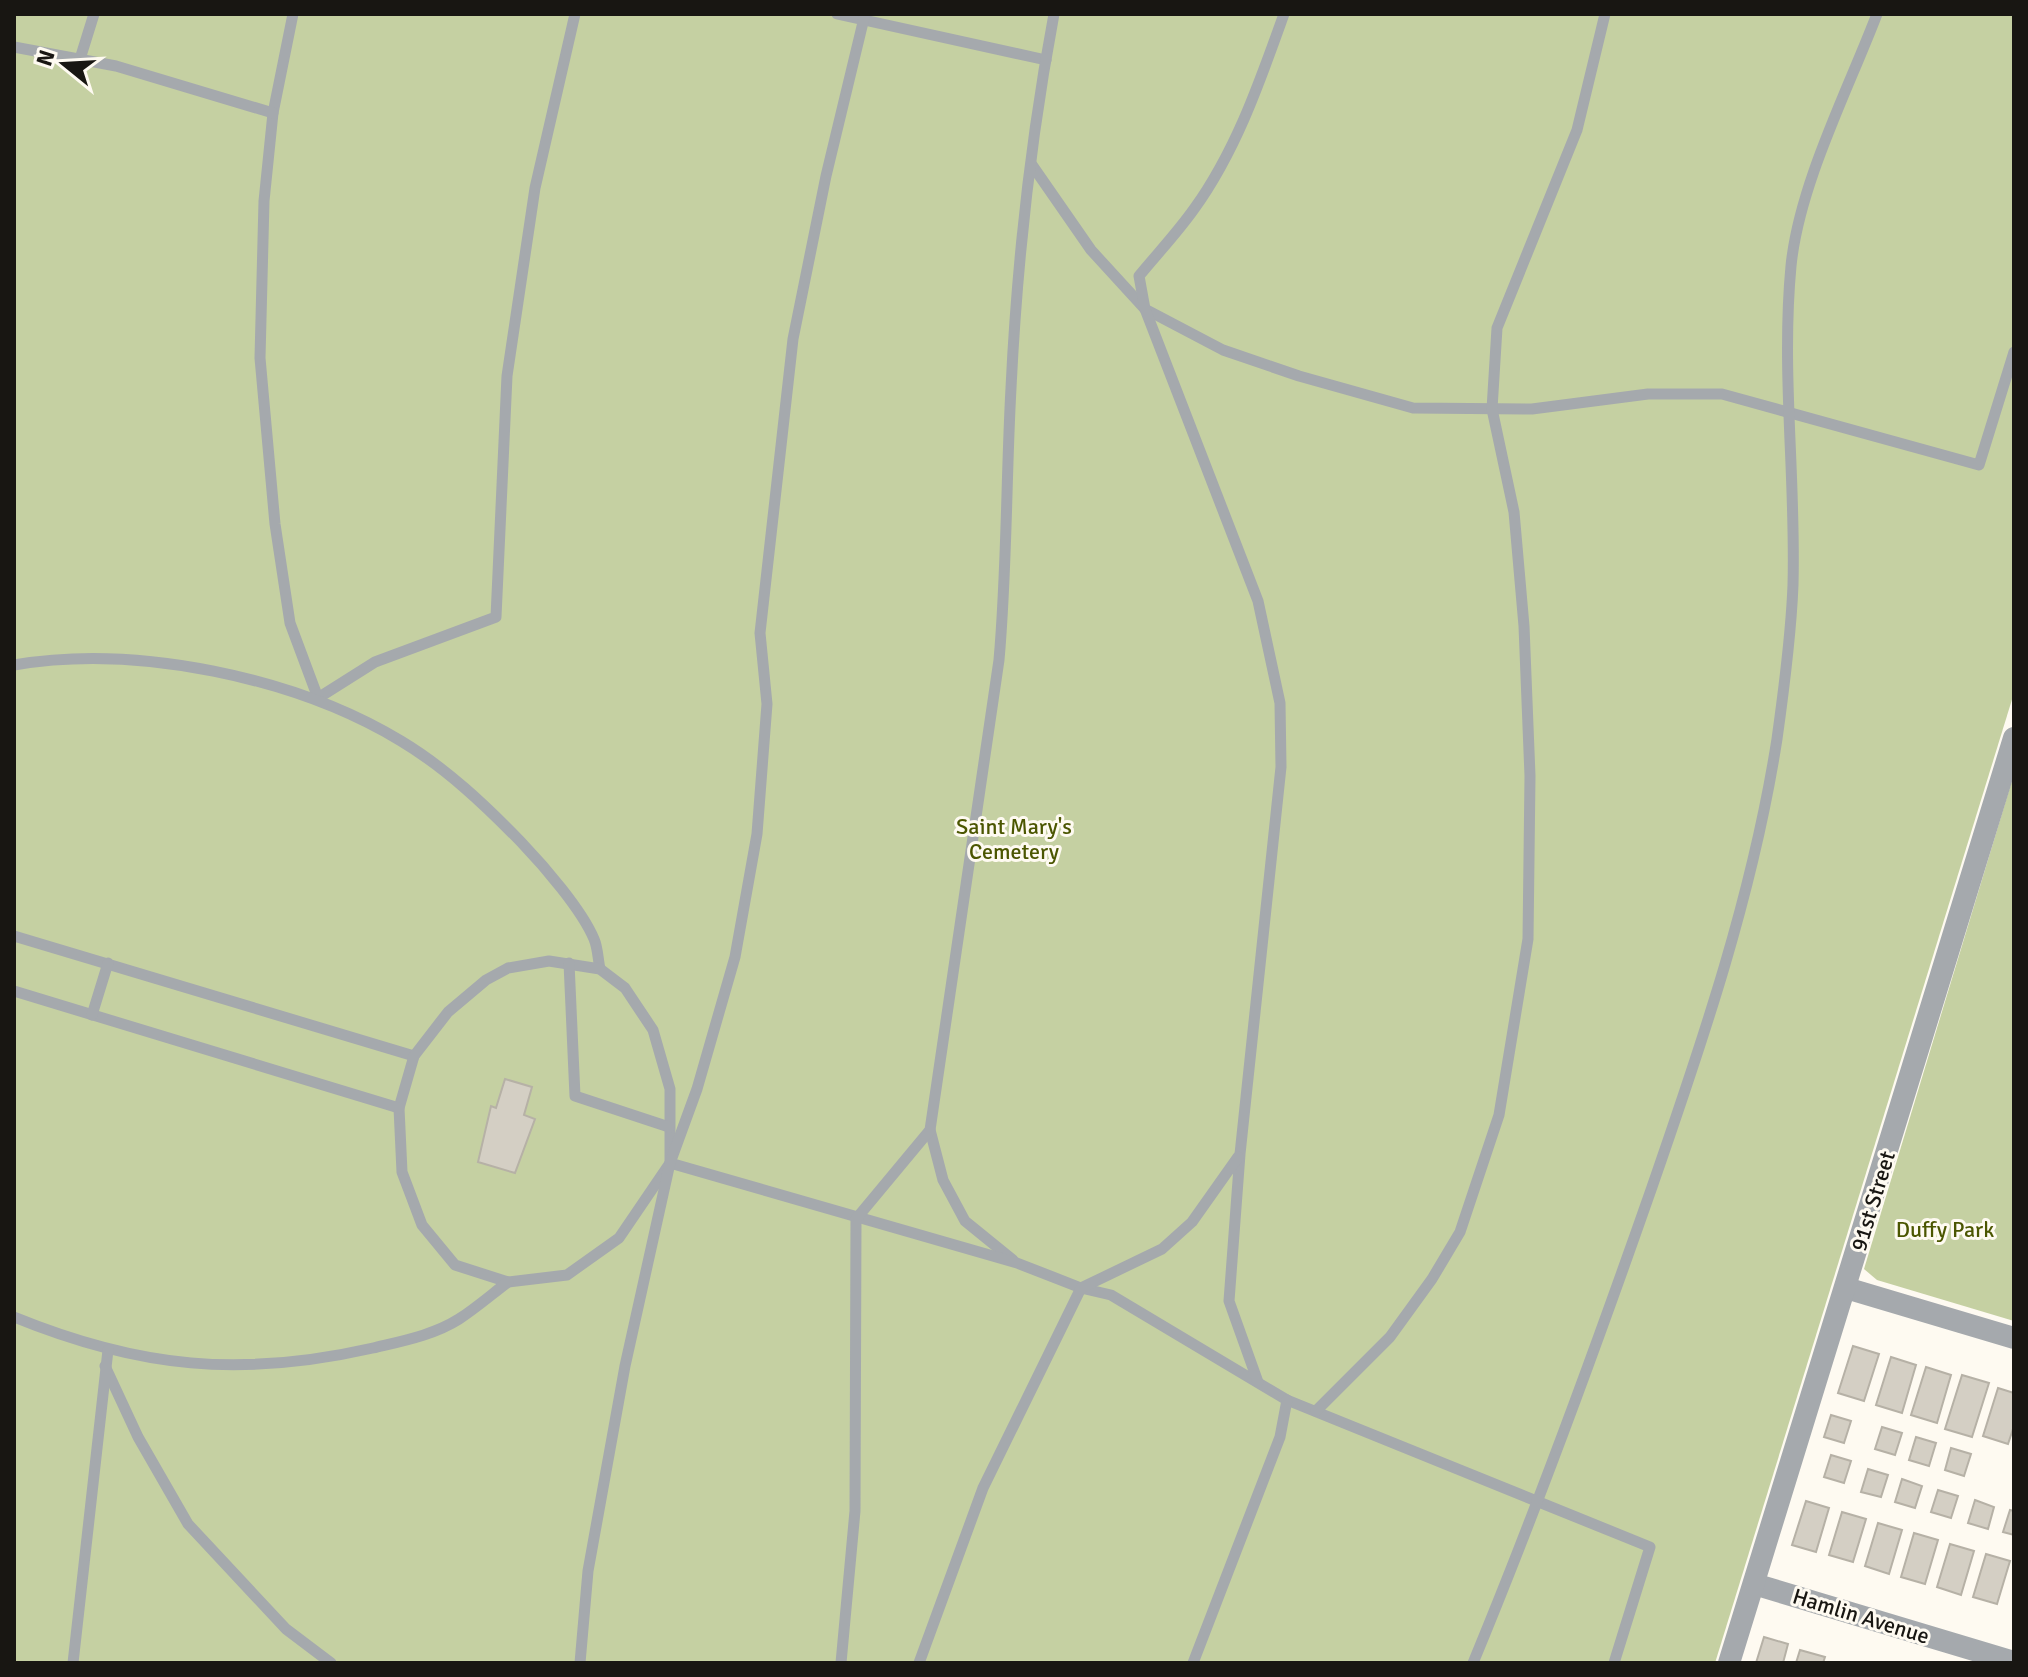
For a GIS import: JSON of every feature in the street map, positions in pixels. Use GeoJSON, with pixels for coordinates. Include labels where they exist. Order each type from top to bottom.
{"type":"FeatureCollection","features":[{"type":"Feature","properties":{"kind":"street","name":"91st Street"},"geometry":{"type":"LineString","coordinates":[[1729,1663],[2014,738]]}},
{"type":"Feature","properties":{"kind":"street"},"geometry":{"type":"LineString","coordinates":[[1846,1288],[2014,1338]]}},
{"type":"Feature","properties":{"kind":"street","name":"Hamlin Avenue"},"geometry":{"type":"LineString","coordinates":[[1754,1584],[2014,1662]]}},
{"type":"Feature","properties":{"kind":"lane"},"geometry":{"type":"LineString","coordinates":[[80,59],[94,14]]}},
{"type":"Feature","properties":{"kind":"lane"},"geometry":{"type":"LineString","coordinates":[[293,14],[273,113],[264,201],[260,358],[275,524],[290,623],[318,698]]}},
{"type":"Feature","properties":{"kind":"lane"},"geometry":{"type":"LineString","coordinates":[[318,698],[375,662],[496,617],[507,376],[535,188],[575,14]]}},
{"type":"Feature","properties":{"kind":"lane"},"geometry":{"type":"LineString","coordinates":[[837,14],[865,17],[1046,60]]}},
{"type":"Feature","properties":{"kind":"lane"},"geometry":{"type":"LineString","coordinates":[[1017,1263],[965,1221],[943,1180],[930,1130],[999,660],[1011,386],[1032,165],[1054,14]]}},
{"type":"Feature","properties":{"kind":"lane"},"geometry":{"type":"LineString","coordinates":[[1258,1382],[1229,1301],[1240,1154],[1281,767],[1280,703],[1258,601],[1145,309],[1139,276],[1194,209],[1225,159],[1257,88],[1284,14]]}},
{"type":"Feature","properties":{"kind":"lane"},"geometry":{"type":"LineString","coordinates":[[1316,1411],[1390,1337],[1432,1279],[1460,1232],[1499,1115],[1519,1014],[1528,939],[1530,776],[1524,626],[1514,512],[1492,409],[1497,328],[1577,130],[1605,14]]}},
{"type":"Feature","properties":{"kind":"lane"},"geometry":{"type":"LineString","coordinates":[[1473,1663],[1539,1502],[1673,1127],[1716,998],[1748,887],[1777,739],[1793,586],[1789,410],[1791,263],[1804,202],[1877,14]]}},
{"type":"Feature","properties":{"kind":"lane"},"geometry":{"type":"LineString","coordinates":[[580,1663],[588,1571],[625,1366],[670,1163],[697,1089],[735,957],[754,849],[767,704],[760,633],[793,339],[826,176],[865,17]]}},
{"type":"Feature","properties":{"kind":"lane"},"geometry":{"type":"LineString","coordinates":[[14,47],[116,66],[273,113]]}},
{"type":"Feature","properties":{"kind":"lane"},"geometry":{"type":"LineString","coordinates":[[1032,165],[1091,250],[1145,309],[1223,350],[1299,376],[1413,408],[1532,409],[1648,394],[1722,394],[1789,410],[1979,465],[2014,352]]}},
{"type":"Feature","properties":{"kind":"lane"},"geometry":{"type":"LineString","coordinates":[[14,665],[37,661],[139,661],[223,674],[318,698],[402,741],[480,800],[548,870],[594,939],[600,969]]}},
{"type":"Feature","properties":{"kind":"lane"},"geometry":{"type":"LineString","coordinates":[[14,936],[414,1056]]}},
{"type":"Feature","properties":{"kind":"lane"},"geometry":{"type":"LineString","coordinates":[[549,961],[600,969],[625,988],[653,1030],[670,1089],[670,1163],[619,1238],[567,1275],[508,1282],[455,1265],[422,1225],[402,1172],[399,1108],[414,1056],[448,1012],[486,980],[508,968],[549,961]]}},
{"type":"Feature","properties":{"kind":"lane"},"geometry":{"type":"LineString","coordinates":[[92,1015],[108,963]]}},
{"type":"Feature","properties":{"kind":"lane"},"geometry":{"type":"LineString","coordinates":[[569,963],[575,1096],[669,1127]]}},
{"type":"Feature","properties":{"kind":"lane"},"geometry":{"type":"LineString","coordinates":[[14,991],[399,1108]]}},
{"type":"Feature","properties":{"kind":"lane"},"geometry":{"type":"LineString","coordinates":[[841,1663],[855,1511],[856,1219],[930,1130]]}},
{"type":"Feature","properties":{"kind":"lane"},"geometry":{"type":"LineString","coordinates":[[919,1663],[983,1488],[1081,1288],[1162,1249],[1192,1222],[1240,1154]]}},
{"type":"Feature","properties":{"kind":"lane"},"geometry":{"type":"LineString","coordinates":[[670,1163],[1017,1263],[1081,1288],[1111,1295],[1287,1400],[1650,1547],[1614,1663]]}},
{"type":"Feature","properties":{"kind":"lane"},"geometry":{"type":"LineString","coordinates":[[14,1317],[77,1342],[108,1350],[244,1367],[324,1359],[432,1331],[458,1320],[508,1282]]}},
{"type":"Feature","properties":{"kind":"lane"},"geometry":{"type":"LineString","coordinates":[[72,1662],[108,1350]]}},
{"type":"Feature","properties":{"kind":"lane"},"geometry":{"type":"LineString","coordinates":[[105,1366],[138,1437],[188,1524],[286,1629],[331,1663]]}},
{"type":"Feature","properties":{"kind":"lane"},"geometry":{"type":"LineString","coordinates":[[1193,1663],[1280,1437],[1287,1400]]}},
{"type":"Feature","properties":{"kind":"green space","name":"Saint Mary's Cemetery"},"geometry":{"type":"Polygon","coordinates":[[[14,14],[2014,14],[2014,693],[1715,1663],[14,1663],[14,14]]]}},
{"type":"Feature","properties":{"kind":"green space","name":"Duffy Park"},"geometry":{"type":"Polygon","coordinates":[[[2014,774],[2014,1321],[1877,1280],[1864,1269],[2014,774]]]}},
{"type":"Feature","properties":{"kind":"building"},"geometry":{"type":"Polygon","coordinates":[[[505,1079],[532,1087],[524,1115],[535,1119],[515,1173],[478,1162],[491,1106],[496,1108],[505,1079]]]}},
{"type":"Feature","properties":{"kind":"building"},"geometry":{"type":"Polygon","coordinates":[[[1853,1346],[1879,1354],[1864,1401],[1838,1393],[1853,1346]]]}},
{"type":"Feature","properties":{"kind":"building"},"geometry":{"type":"Polygon","coordinates":[[[1891,1357],[1916,1365],[1902,1413],[1876,1405],[1891,1357]]]}},
{"type":"Feature","properties":{"kind":"building"},"geometry":{"type":"Polygon","coordinates":[[[1926,1367],[1951,1375],[1937,1423],[1911,1415],[1926,1367]]]}},
{"type":"Feature","properties":{"kind":"building"},"geometry":{"type":"Polygon","coordinates":[[[1962,1375],[1989,1383],[1972,1437],[1945,1429],[1962,1375]]]}},
{"type":"Feature","properties":{"kind":"building"},"geometry":{"type":"Polygon","coordinates":[[[1998,1388],[2014,1393],[2014,1426],[2008,1444],[1983,1436],[1998,1388]]]}},
{"type":"Feature","properties":{"kind":"building"},"geometry":{"type":"Polygon","coordinates":[[[1831,1415],[1851,1421],[1844,1443],[1824,1437],[1831,1415]]]}},
{"type":"Feature","properties":{"kind":"building"},"geometry":{"type":"Polygon","coordinates":[[[1882,1427],[1902,1433],[1895,1455],[1875,1449],[1882,1427]]]}},
{"type":"Feature","properties":{"kind":"building"},"geometry":{"type":"Polygon","coordinates":[[[1916,1437],[1936,1443],[1929,1466],[1909,1460],[1916,1437]]]}},
{"type":"Feature","properties":{"kind":"building"},"geometry":{"type":"Polygon","coordinates":[[[1951,1448],[1971,1454],[1964,1476],[1945,1470],[1951,1448]]]}},
{"type":"Feature","properties":{"kind":"building"},"geometry":{"type":"Polygon","coordinates":[[[1831,1455],[1851,1461],[1844,1483],[1824,1477],[1831,1455]]]}},
{"type":"Feature","properties":{"kind":"building"},"geometry":{"type":"Polygon","coordinates":[[[1868,1469],[1888,1475],[1881,1497],[1861,1492],[1868,1469]]]}},
{"type":"Feature","properties":{"kind":"building"},"geometry":{"type":"Polygon","coordinates":[[[1902,1479],[1922,1486],[1915,1508],[1895,1502],[1902,1479]]]}},
{"type":"Feature","properties":{"kind":"building"},"geometry":{"type":"Polygon","coordinates":[[[1938,1490],[1958,1496],[1951,1518],[1931,1512],[1938,1490]]]}},
{"type":"Feature","properties":{"kind":"building"},"geometry":{"type":"Polygon","coordinates":[[[1975,1500],[1994,1507],[1988,1529],[1968,1523],[1975,1500]]]}},
{"type":"Feature","properties":{"kind":"building"},"geometry":{"type":"Polygon","coordinates":[[[1806,1501],[1829,1508],[1816,1552],[1792,1545],[1806,1501]]]}},
{"type":"Feature","properties":{"kind":"building"},"geometry":{"type":"Polygon","coordinates":[[[2010,1510],[2014,1511],[2014,1535],[2003,1532],[2010,1510]]]}},
{"type":"Feature","properties":{"kind":"building"},"geometry":{"type":"Polygon","coordinates":[[[1842,1512],[1866,1519],[1853,1562],[1829,1555],[1842,1512]]]}},
{"type":"Feature","properties":{"kind":"building"},"geometry":{"type":"Polygon","coordinates":[[[1878,1523],[1902,1530],[1889,1574],[1865,1566],[1878,1523]]]}},
{"type":"Feature","properties":{"kind":"building"},"geometry":{"type":"Polygon","coordinates":[[[1914,1533],[1938,1540],[1925,1584],[1901,1577],[1914,1533]]]}},
{"type":"Feature","properties":{"kind":"building"},"geometry":{"type":"Polygon","coordinates":[[[1950,1544],[1974,1551],[1961,1595],[1937,1587],[1950,1544]]]}},
{"type":"Feature","properties":{"kind":"building"},"geometry":{"type":"Polygon","coordinates":[[[1986,1554],[2010,1561],[1997,1604],[1973,1597],[1986,1554]]]}},
{"type":"Feature","properties":{"kind":"building"},"geometry":{"type":"Polygon","coordinates":[[[1764,1637],[1788,1644],[1783,1663],[1756,1663],[1764,1637]]]}},
{"type":"Feature","properties":{"kind":"building"},"geometry":{"type":"Polygon","coordinates":[[[1800,1650],[1825,1657],[1823,1663],[1796,1663],[1800,1650]]]}}]}
